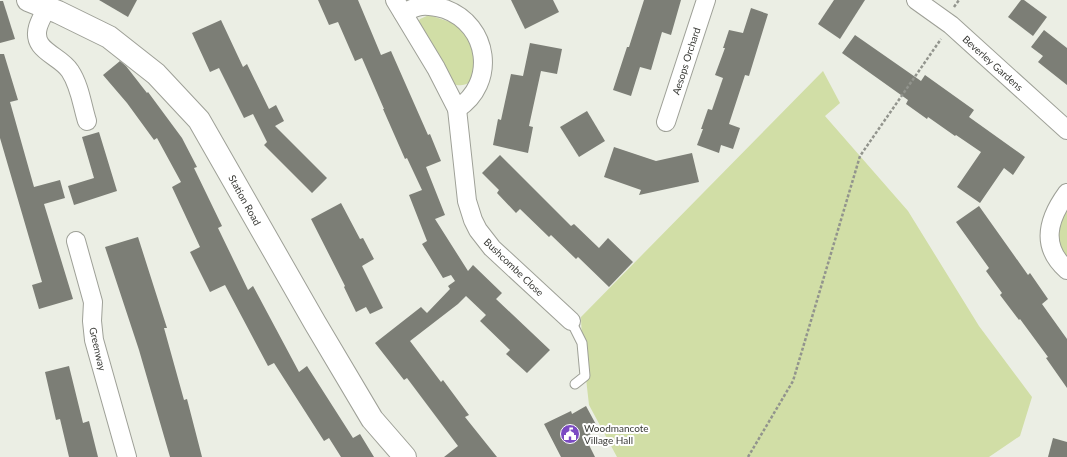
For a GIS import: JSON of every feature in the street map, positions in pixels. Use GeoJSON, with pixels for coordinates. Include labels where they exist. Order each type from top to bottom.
{"type":"FeatureCollection","features":[{"type":"Feature","properties":{"kind":"street","name":"Aesops Orchard"},"geometry":{"type":"LineString","coordinates":[[666,122],[706,0]]}},
{"type":"Feature","properties":{"kind":"street","name":"Beverley Gardens"},"geometry":{"type":"LineString","coordinates":[[916,0],[950,25],[1067,130]]}},
{"type":"Feature","properties":{"kind":"street"},"geometry":{"type":"LineString","coordinates":[[37,4],[38,42],[41,48],[62,61],[70,71],[76,83],[87,121]]}},
{"type":"Feature","properties":{"kind":"street","name":"Station Road"},"geometry":{"type":"LineString","coordinates":[[37,4],[109,37],[156,74],[199,120],[314,323],[372,419],[405,457]]}},
{"type":"Feature","properties":{"kind":"street","name":"Bushcombe Close"},"geometry":{"type":"LineString","coordinates":[[457,109],[467,103],[475,93],[482,75],[483,57],[480,44],[475,33],[468,24],[450,11],[429,6],[399,7],[436,68],[457,109],[467,201],[478,230],[492,248],[571,321]]}},
{"type":"Feature","properties":{"kind":"street"},"geometry":{"type":"LineString","coordinates":[[1067,193],[1057,206],[1050,226],[1052,247],[1056,257],[1067,270]]}},
{"type":"Feature","properties":{"kind":"street","name":"Greenway"},"geometry":{"type":"LineString","coordinates":[[76,241],[93,302],[92,321],[94,340],[127,457]]}},
{"type":"Feature","properties":{"kind":"lane"},"geometry":{"type":"LineString","coordinates":[[571,321],[582,343],[585,376],[574,384]]}},
{"type":"Feature","properties":{"kind":"path"},"geometry":{"type":"LineString","coordinates":[[748,457],[793,381],[860,156],[950,25]]}},
{"type":"Feature","properties":{"kind":"green space"},"geometry":{"type":"Polygon","coordinates":[[[429,15],[456,24],[471,39],[475,63],[470,82],[462,85],[453,84],[417,24],[420,19],[429,15]]]}},
{"type":"Feature","properties":{"kind":"green space"},"geometry":{"type":"Polygon","coordinates":[[[823,71],[840,103],[825,116],[908,211],[979,326],[1032,397],[1020,436],[989,457],[617,457],[589,405],[582,343],[581,317],[823,71]]]}},
{"type":"Feature","properties":{"kind":"green space"},"geometry":{"type":"Polygon","coordinates":[[[1067,193],[1067,270],[1056,257],[1057,206],[1067,193]]]}},
{"type":"Feature","properties":{"kind":"building"},"geometry":{"type":"Polygon","coordinates":[[[99,0],[137,0],[128,17],[99,0]]]}},
{"type":"Feature","properties":{"kind":"building"},"geometry":{"type":"Polygon","coordinates":[[[318,0],[358,0],[381,55],[391,51],[441,161],[426,167],[445,215],[435,219],[468,271],[473,265],[502,293],[496,299],[550,350],[527,373],[506,354],[510,350],[480,321],[486,315],[466,296],[458,304],[410,341],[441,382],[443,380],[469,415],[465,417],[497,457],[444,457],[458,446],[407,378],[404,380],[375,343],[421,307],[427,313],[450,289],[448,286],[455,281],[451,275],[443,278],[422,244],[427,241],[409,195],[422,190],[407,158],[405,159],[362,58],[355,61],[338,22],[329,25],[318,0]]]}},
{"type":"Feature","properties":{"kind":"building"},"geometry":{"type":"Polygon","coordinates":[[[511,0],[553,0],[559,12],[525,29],[511,0]]]}},
{"type":"Feature","properties":{"kind":"building"},"geometry":{"type":"Polygon","coordinates":[[[644,0],[681,0],[671,35],[662,32],[651,70],[640,67],[631,96],[613,90],[644,0]]]}},
{"type":"Feature","properties":{"kind":"building"},"geometry":{"type":"Polygon","coordinates":[[[834,0],[865,0],[840,39],[818,24],[834,0]]]}},
{"type":"Feature","properties":{"kind":"building"},"geometry":{"type":"Polygon","coordinates":[[[1021,0],[1024,0],[1047,17],[1033,36],[1008,17],[1021,0]]]}},
{"type":"Feature","properties":{"kind":"building"},"geometry":{"type":"Polygon","coordinates":[[[0,1],[3,1],[15,39],[0,43],[0,1]]]}},
{"type":"Feature","properties":{"kind":"building"},"geometry":{"type":"Polygon","coordinates":[[[751,8],[768,14],[749,76],[745,75],[729,124],[740,128],[733,149],[721,145],[719,153],[697,145],[708,109],[712,110],[723,78],[715,75],[725,48],[723,48],[729,30],[743,33],[751,8]]]}},
{"type":"Feature","properties":{"kind":"building"},"geometry":{"type":"Polygon","coordinates":[[[221,20],[243,67],[247,64],[269,109],[276,105],[284,121],[275,126],[327,178],[312,193],[264,145],[267,142],[253,114],[244,118],[219,68],[210,72],[192,33],[221,20]]]}},
{"type":"Feature","properties":{"kind":"building"},"geometry":{"type":"Polygon","coordinates":[[[1044,30],[1067,48],[1067,85],[1038,62],[1043,56],[1031,47],[1044,30]]]}},
{"type":"Feature","properties":{"kind":"building"},"geometry":{"type":"Polygon","coordinates":[[[855,35],[921,81],[925,75],[974,110],[969,117],[1025,157],[1013,175],[1004,168],[980,203],[957,187],[981,152],[928,117],[927,119],[906,104],[908,100],[842,53],[855,35]]]}},
{"type":"Feature","properties":{"kind":"building"},"geometry":{"type":"Polygon","coordinates":[[[530,43],[562,49],[557,74],[541,71],[529,126],[533,127],[528,153],[493,145],[498,119],[501,120],[511,74],[523,76],[530,43]]]}},
{"type":"Feature","properties":{"kind":"building"},"geometry":{"type":"Polygon","coordinates":[[[0,54],[4,54],[18,100],[10,102],[34,187],[60,180],[65,198],[44,204],[73,299],[39,309],[32,285],[42,282],[0,138],[0,54]]]}},
{"type":"Feature","properties":{"kind":"building"},"geometry":{"type":"Polygon","coordinates":[[[120,61],[126,66],[147,93],[148,92],[182,138],[197,167],[194,168],[222,226],[218,228],[248,290],[253,286],[299,372],[307,366],[353,438],[360,434],[374,457],[341,457],[329,438],[324,441],[274,363],[268,366],[225,285],[210,292],[190,252],[200,247],[172,187],[181,182],[157,138],[154,140],[127,103],[103,75],[120,61]]]}},
{"type":"Feature","properties":{"kind":"building"},"geometry":{"type":"Polygon","coordinates":[[[587,111],[605,141],[579,157],[560,127],[587,111]]]}},
{"type":"Feature","properties":{"kind":"building"},"geometry":{"type":"Polygon","coordinates":[[[99,132],[117,191],[74,205],[68,186],[94,178],[82,137],[99,132]]]}},
{"type":"Feature","properties":{"kind":"building"},"geometry":{"type":"Polygon","coordinates":[[[614,147],[656,161],[692,153],[699,182],[639,195],[641,190],[604,177],[614,147]]]}},
{"type":"Feature","properties":{"kind":"building"},"geometry":{"type":"Polygon","coordinates":[[[500,155],[571,226],[574,224],[599,248],[608,238],[633,262],[609,287],[578,257],[576,259],[551,235],[549,237],[520,209],[516,213],[497,193],[499,190],[482,173],[500,155]]]}},
{"type":"Feature","properties":{"kind":"building"},"geometry":{"type":"Polygon","coordinates":[[[341,203],[360,239],[363,238],[374,259],[362,266],[383,308],[370,314],[366,307],[356,312],[344,287],[345,286],[311,219],[341,203]]]}},
{"type":"Feature","properties":{"kind":"building"},"geometry":{"type":"Polygon","coordinates":[[[979,206],[1028,275],[1030,273],[1048,299],[1042,304],[1067,339],[1067,388],[1046,358],[1048,357],[1000,295],[1002,293],[986,271],[989,268],[956,222],[979,206]]]}},
{"type":"Feature","properties":{"kind":"building"},"geometry":{"type":"Polygon","coordinates":[[[138,237],[167,328],[164,328],[184,400],[187,399],[202,457],[170,457],[139,350],[105,247],[138,237]]]}},
{"type":"Feature","properties":{"kind":"building"},"geometry":{"type":"Polygon","coordinates":[[[69,366],[83,423],[89,421],[98,457],[69,457],[60,419],[56,420],[45,372],[69,366]]]}},
{"type":"Feature","properties":{"kind":"building","name":"Woodmancote Village Hall"},"geometry":{"type":"Polygon","coordinates":[[[586,406],[599,430],[585,437],[595,457],[561,457],[544,424],[571,411],[572,414],[586,406]]]}},
{"type":"Feature","properties":{"kind":"building"},"geometry":{"type":"Polygon","coordinates":[[[1053,438],[1067,442],[1067,457],[1048,457],[1053,438]]]}},
{"type":"Feature","properties":{"kind":"place","name":"Woodmancote Village Hall"},"geometry":{"type":"Point","coordinates":[570,434]}}]}
